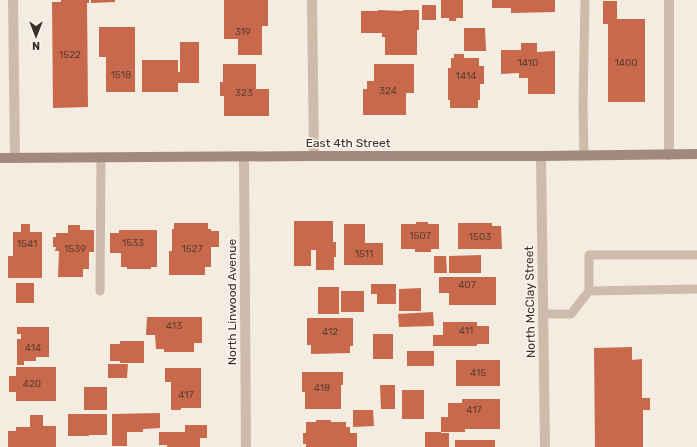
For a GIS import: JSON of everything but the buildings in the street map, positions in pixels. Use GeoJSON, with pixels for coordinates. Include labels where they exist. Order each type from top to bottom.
{"type":"FeatureCollection","features":[{"type":"Feature","properties":{"kind":"main road","name":"East 4th Street"},"geometry":{"type":"LineString","coordinates":[[0,158],[584,156],[697,154]]}},
{"type":"Feature","properties":{"kind":"street"},"geometry":{"type":"LineString","coordinates":[[13,0],[15,158]]}},
{"type":"Feature","properties":{"kind":"street"},"geometry":{"type":"LineString","coordinates":[[312,0],[314,156]]}},
{"type":"Feature","properties":{"kind":"street"},"geometry":{"type":"LineString","coordinates":[[669,0],[669,155]]}},
{"type":"Feature","properties":{"kind":"street","name":"North McClay Street"},"geometry":{"type":"LineString","coordinates":[[541,156],[545,447]]}},
{"type":"Feature","properties":{"kind":"street","name":"North Linwood Avenue"},"geometry":{"type":"LineString","coordinates":[[244,157],[246,447]]}},
{"type":"Feature","properties":{"kind":"lane"},"geometry":{"type":"LineString","coordinates":[[584,156],[583,107],[585,0]]}},
{"type":"Feature","properties":{"kind":"lane"},"geometry":{"type":"LineString","coordinates":[[100,291],[101,158]]}},
{"type":"Feature","properties":{"kind":"lane"},"geometry":{"type":"LineString","coordinates":[[544,314],[571,314],[589,291],[589,255],[697,254]]}},
{"type":"Feature","properties":{"kind":"lane"},"geometry":{"type":"LineString","coordinates":[[589,291],[697,289]]}}]}
